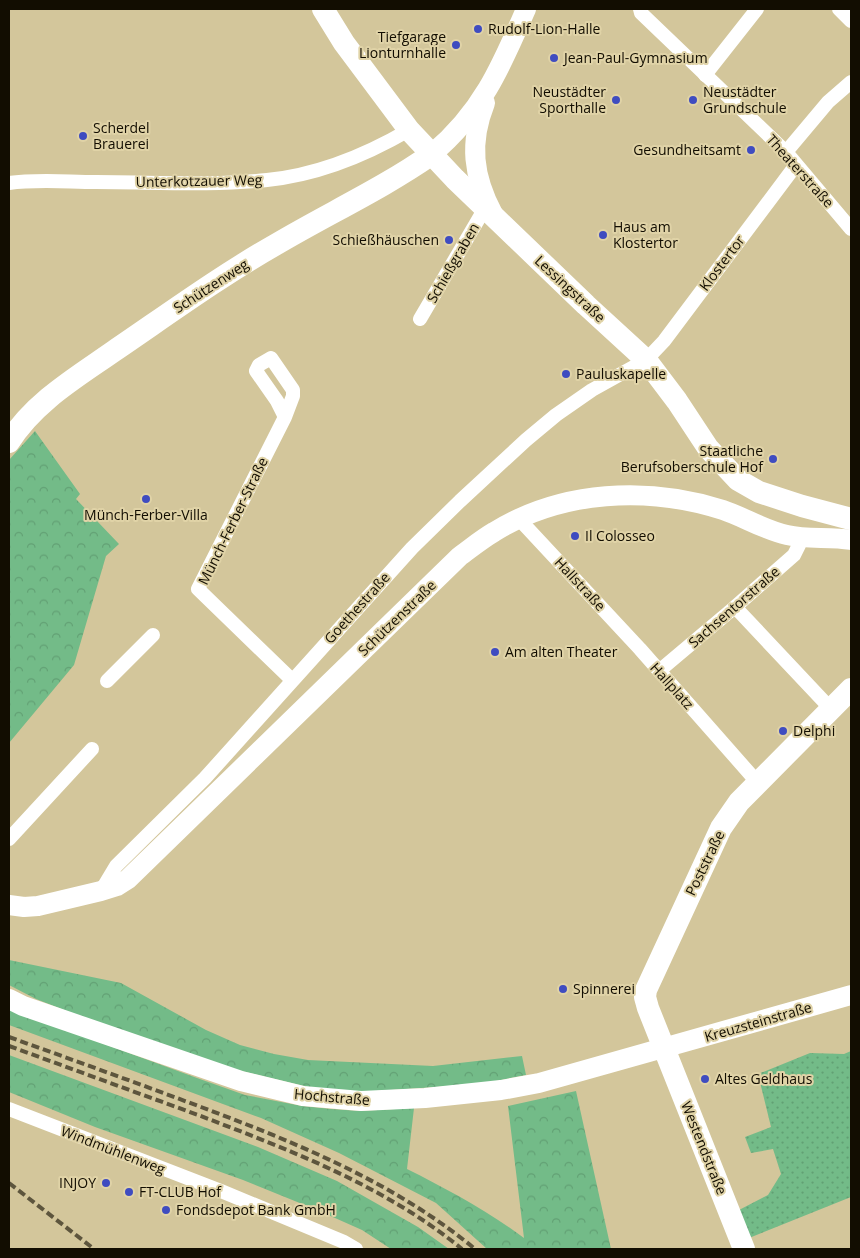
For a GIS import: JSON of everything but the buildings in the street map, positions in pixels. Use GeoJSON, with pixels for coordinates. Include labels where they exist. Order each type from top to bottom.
{"type":"FeatureCollection","features":[{"type":"Feature","properties":{"kind":"main road","name":"Lessingstraße"},"geometry":{"type":"LineString","coordinates":[[323,9],[344,43],[409,130],[490,213],[646,360],[677,401],[708,448],[738,480],[759,492],[851,519]]}},
{"type":"Feature","properties":{"kind":"main road","name":"Schützenweg"},"geometry":{"type":"LineString","coordinates":[[9,442],[26,420],[48,399],[198,293],[274,246],[381,186],[432,154]]}},
{"type":"Feature","properties":{"kind":"main road","name":"Poststraße"},"geometry":{"type":"LineString","coordinates":[[664,1048],[646,1001],[646,990],[721,828],[739,802],[851,689]]}},
{"type":"Feature","properties":{"kind":"main road","name":"Westendstraße"},"geometry":{"type":"LineString","coordinates":[[664,1048],[744,1249]]}},
{"type":"Feature","properties":{"kind":"street"},"geometry":{"type":"LineString","coordinates":[[490,213],[474,158],[475,136],[482,111],[526,9]]}},
{"type":"Feature","properties":{"kind":"street","name":"Theaterstraße"},"geometry":{"type":"LineString","coordinates":[[640,9],[641,14],[786,152],[851,229]]}},
{"type":"Feature","properties":{"kind":"street"},"geometry":{"type":"LineString","coordinates":[[705,75],[757,9]]}},
{"type":"Feature","properties":{"kind":"street"},"geometry":{"type":"LineString","coordinates":[[839,9],[851,21]]}},
{"type":"Feature","properties":{"kind":"street"},"geometry":{"type":"LineString","coordinates":[[432,154],[471,115],[495,79]]}},
{"type":"Feature","properties":{"kind":"street"},"geometry":{"type":"LineString","coordinates":[[786,152],[828,102],[851,82]]}},
{"type":"Feature","properties":{"kind":"street","name":"Unterkotzauer Weg"},"geometry":{"type":"LineString","coordinates":[[9,183],[228,182],[268,180],[335,164],[384,144],[409,130]]}},
{"type":"Feature","properties":{"kind":"street","name":"Klostertor"},"geometry":{"type":"LineString","coordinates":[[646,360],[664,341],[796,165]]}},
{"type":"Feature","properties":{"kind":"street","name":"Schießgraben"},"geometry":{"type":"LineString","coordinates":[[420,319],[490,213]]}},
{"type":"Feature","properties":{"kind":"street","name":"Goethestraße"},"geometry":{"type":"LineString","coordinates":[[101,891],[116,866],[204,778],[412,548],[526,440],[556,415],[592,390],[646,360]]}},
{"type":"Feature","properties":{"kind":"street","name":"Münch-Ferber-Straße"},"geometry":{"type":"LineString","coordinates":[[285,417],[198,589],[292,680]]}},
{"type":"Feature","properties":{"kind":"street","name":"Schützenstraße"},"geometry":{"type":"LineString","coordinates":[[9,904],[24,907],[38,906],[101,891],[117,886],[128,879],[460,556],[494,532],[519,519],[584,498],[613,495],[644,496],[695,503],[723,510],[779,533],[800,537],[851,540]]}},
{"type":"Feature","properties":{"kind":"street","name":"Hallstraße"},"geometry":{"type":"LineString","coordinates":[[519,519],[640,649]]}},
{"type":"Feature","properties":{"kind":"street","name":"Sachsentorstraße"},"geometry":{"type":"LineString","coordinates":[[659,671],[794,555],[799,545],[800,537]]}},
{"type":"Feature","properties":{"kind":"street"},"geometry":{"type":"LineString","coordinates":[[735,607],[831,709]]}},
{"type":"Feature","properties":{"kind":"street"},"geometry":{"type":"LineString","coordinates":[[107,681],[153,635]]}},
{"type":"Feature","properties":{"kind":"street","name":"Hallplatz"},"geometry":{"type":"LineString","coordinates":[[640,649],[758,783]]}},
{"type":"Feature","properties":{"kind":"street"},"geometry":{"type":"LineString","coordinates":[[9,839],[92,749]]}},
{"type":"Feature","properties":{"kind":"street","name":"Kreuzsteinstraße"},"geometry":{"type":"LineString","coordinates":[[664,1048],[851,995]]}},
{"type":"Feature","properties":{"kind":"street","name":"Hochstraße"},"geometry":{"type":"LineString","coordinates":[[9,999],[23,1006],[241,1081],[302,1096],[361,1101],[425,1098],[501,1090],[549,1080],[664,1048]]}},
{"type":"Feature","properties":{"kind":"street","name":"Windmühlenweg"},"geometry":{"type":"LineString","coordinates":[[9,1109],[221,1191],[344,1242],[356,1249]]}},
{"type":"Feature","properties":{"kind":"green space"},"geometry":{"type":"Polygon","coordinates":[[[35,431],[80,494],[76,499],[119,544],[106,556],[74,665],[9,743],[9,460],[35,431]]]}},
{"type":"Feature","properties":{"kind":"green space"},"geometry":{"type":"Polygon","coordinates":[[[9,960],[121,983],[206,1030],[240,1045],[274,1054],[308,1060],[433,1066],[522,1056],[526,1075],[481,1084],[361,1092],[325,1091],[221,1066],[100,1024],[36,999],[9,985],[9,960]]]}},
{"type":"Feature","properties":{"kind":"green space"},"geometry":{"type":"Polygon","coordinates":[[[9,1009],[245,1095],[302,1106],[331,1109],[360,1111],[414,1108],[407,1169],[467,1201],[524,1238],[508,1106],[576,1091],[611,1249],[487,1249],[436,1203],[339,1153],[261,1118],[9,1025],[9,1009]]]}},
{"type":"Feature","properties":{"kind":"green space"},"geometry":{"type":"Polygon","coordinates":[[[851,1051],[851,1197],[749,1238],[739,1210],[768,1195],[781,1174],[773,1149],[751,1153],[745,1137],[771,1127],[758,1074],[810,1053],[844,1054],[851,1051]]]}},
{"type":"Feature","properties":{"kind":"green space"},"geometry":{"type":"Polygon","coordinates":[[[9,1055],[258,1147],[337,1181],[418,1227],[449,1249],[391,1249],[362,1230],[317,1210],[243,1180],[95,1127],[9,1092],[9,1055]]]}},
{"type":"Feature","properties":{"kind":"railway"},"geometry":{"type":"LineString","coordinates":[[9,1037],[201,1107],[309,1150],[412,1204],[444,1225],[475,1249]]}},
{"type":"Feature","properties":{"kind":"railway"},"geometry":{"type":"LineString","coordinates":[[9,1046],[198,1115],[302,1156],[369,1188],[401,1206],[462,1249]]}},
{"type":"Feature","properties":{"kind":"railway"},"geometry":{"type":"LineString","coordinates":[[9,1183],[94,1249]]}},
{"type":"Feature","properties":{"kind":"place","name":"Rudolf-Lion-Halle"},"geometry":{"type":"Point","coordinates":[478,29]}},
{"type":"Feature","properties":{"kind":"place","name":"Tiefgarage Lionturnhalle"},"geometry":{"type":"Point","coordinates":[456,45]}},
{"type":"Feature","properties":{"kind":"place","name":"Jean-Paul-Gymnasium"},"geometry":{"type":"Point","coordinates":[554,58]}},
{"type":"Feature","properties":{"kind":"place","name":"Neustädter Sporthalle"},"geometry":{"type":"Point","coordinates":[616,100]}},
{"type":"Feature","properties":{"kind":"place","name":"Neustädter Grundschule"},"geometry":{"type":"Point","coordinates":[693,100]}},
{"type":"Feature","properties":{"kind":"place","name":"Scherdel Brauerei"},"geometry":{"type":"Point","coordinates":[83,136]}},
{"type":"Feature","properties":{"kind":"place","name":"Gesundheitsamt"},"geometry":{"type":"Point","coordinates":[751,150]}},
{"type":"Feature","properties":{"kind":"place","name":"Haus am Klostertor"},"geometry":{"type":"Point","coordinates":[603,235]}},
{"type":"Feature","properties":{"kind":"place","name":"Schießhäuschen"},"geometry":{"type":"Point","coordinates":[449,240]}},
{"type":"Feature","properties":{"kind":"place","name":"Pauluskapelle"},"geometry":{"type":"Point","coordinates":[566,374]}},
{"type":"Feature","properties":{"kind":"place","name":"Staatliche Berufsoberschule Hof"},"geometry":{"type":"Point","coordinates":[773,459]}},
{"type":"Feature","properties":{"kind":"place","name":"Münch-Ferber-Villa"},"geometry":{"type":"Point","coordinates":[146,499]}},
{"type":"Feature","properties":{"kind":"place","name":"Il Colosseo"},"geometry":{"type":"Point","coordinates":[575,536]}},
{"type":"Feature","properties":{"kind":"place","name":"Am alten Theater"},"geometry":{"type":"Point","coordinates":[495,652]}},
{"type":"Feature","properties":{"kind":"place","name":"Delphi"},"geometry":{"type":"Point","coordinates":[783,731]}},
{"type":"Feature","properties":{"kind":"place","name":"Spinnerei"},"geometry":{"type":"Point","coordinates":[563,989]}},
{"type":"Feature","properties":{"kind":"place","name":"Altes Geldhaus"},"geometry":{"type":"Point","coordinates":[705,1079]}},
{"type":"Feature","properties":{"kind":"place","name":"INJOY"},"geometry":{"type":"Point","coordinates":[106,1183]}},
{"type":"Feature","properties":{"kind":"place","name":"FT-CLUB Hof"},"geometry":{"type":"Point","coordinates":[129,1192]}},
{"type":"Feature","properties":{"kind":"place","name":"Fondsdepot Bank GmbH"},"geometry":{"type":"Point","coordinates":[166,1210]}}]}
